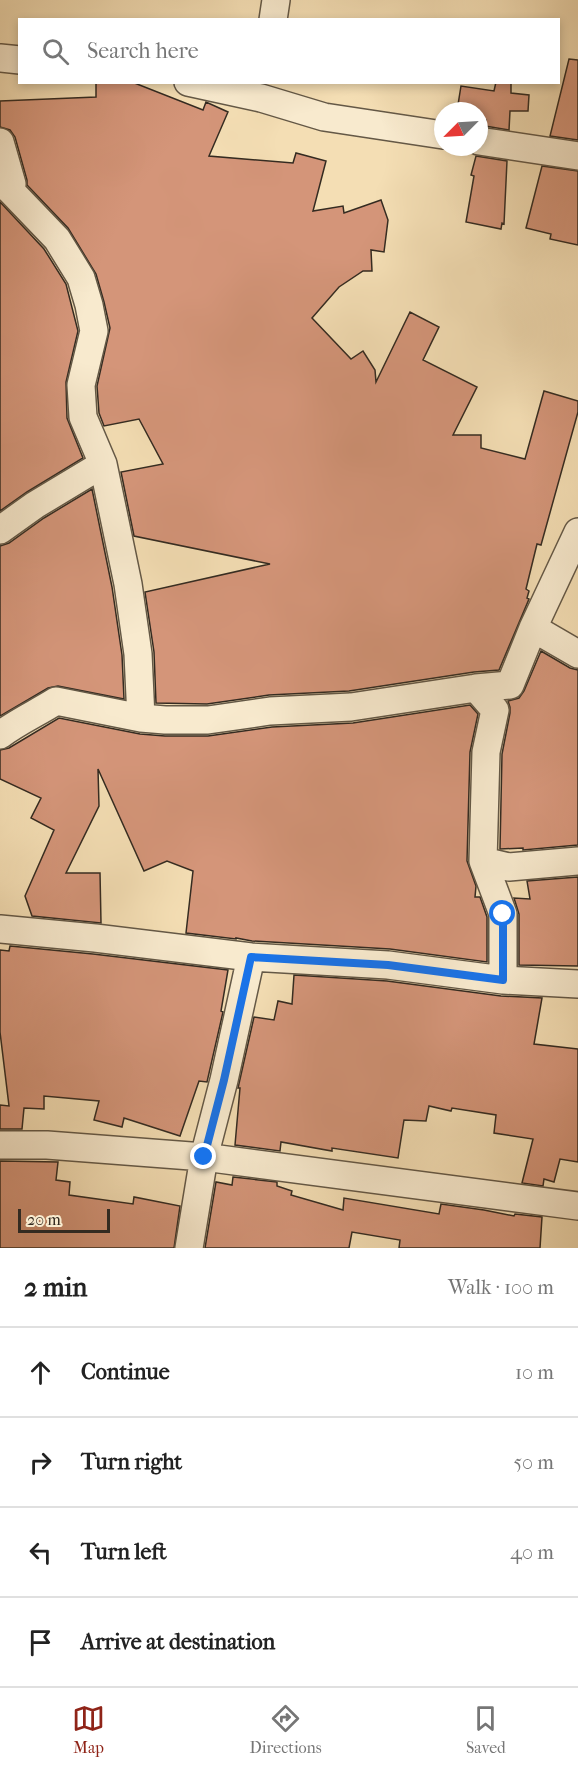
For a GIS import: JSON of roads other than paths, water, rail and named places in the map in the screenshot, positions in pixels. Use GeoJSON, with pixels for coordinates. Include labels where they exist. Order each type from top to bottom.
{"type":"FeatureCollection","features":[{"type":"Feature","properties":{"kind":"street"},"geometry":{"type":"LineString","coordinates":[[273,18],[276,0]]}},
{"type":"Feature","properties":{"kind":"street"},"geometry":{"type":"LineString","coordinates":[[0,58],[18,60]]}},
{"type":"Feature","properties":{"kind":"street"},"geometry":{"type":"LineString","coordinates":[[206,84],[262,90],[324,117],[434,134]]}},
{"type":"Feature","properties":{"kind":"street"},"geometry":{"type":"LineString","coordinates":[[0,141],[6,185],[57,239],[81,278],[89,305],[94,332],[81,385],[82,417],[103,464],[128,584],[138,654],[141,717]]}},
{"type":"Feature","properties":{"kind":"street"},"geometry":{"type":"LineString","coordinates":[[488,142],[578,156]]}},
{"type":"Feature","properties":{"kind":"street"},"geometry":{"type":"LineString","coordinates":[[0,530],[35,505],[103,464]]}},
{"type":"Feature","properties":{"kind":"street"},"geometry":{"type":"LineString","coordinates":[[0,735],[56,701],[141,717],[165,720],[208,720],[270,711],[351,707],[510,685],[533,628],[578,532]]}},
{"type":"Feature","properties":{"kind":"street"},"geometry":{"type":"LineString","coordinates":[[533,628],[578,654]]}},
{"type":"Feature","properties":{"kind":"street"},"geometry":{"type":"LineString","coordinates":[[476,688],[495,710],[486,752],[483,861],[503,914],[503,980]]}},
{"type":"Feature","properties":{"kind":"street"},"geometry":{"type":"LineString","coordinates":[[483,861],[509,867],[578,861]]}},
{"type":"Feature","properties":{"kind":"street"},"geometry":{"type":"LineString","coordinates":[[0,929],[106,939],[251,957],[388,965],[503,980],[578,984]]}},
{"type":"Feature","properties":{"kind":"street"},"geometry":{"type":"LineString","coordinates":[[189,1248],[204,1157],[224,1080],[251,957]]}},
{"type":"Feature","properties":{"kind":"street"},"geometry":{"type":"LineString","coordinates":[[0,1145],[47,1145],[204,1157],[578,1206]]}}]}
